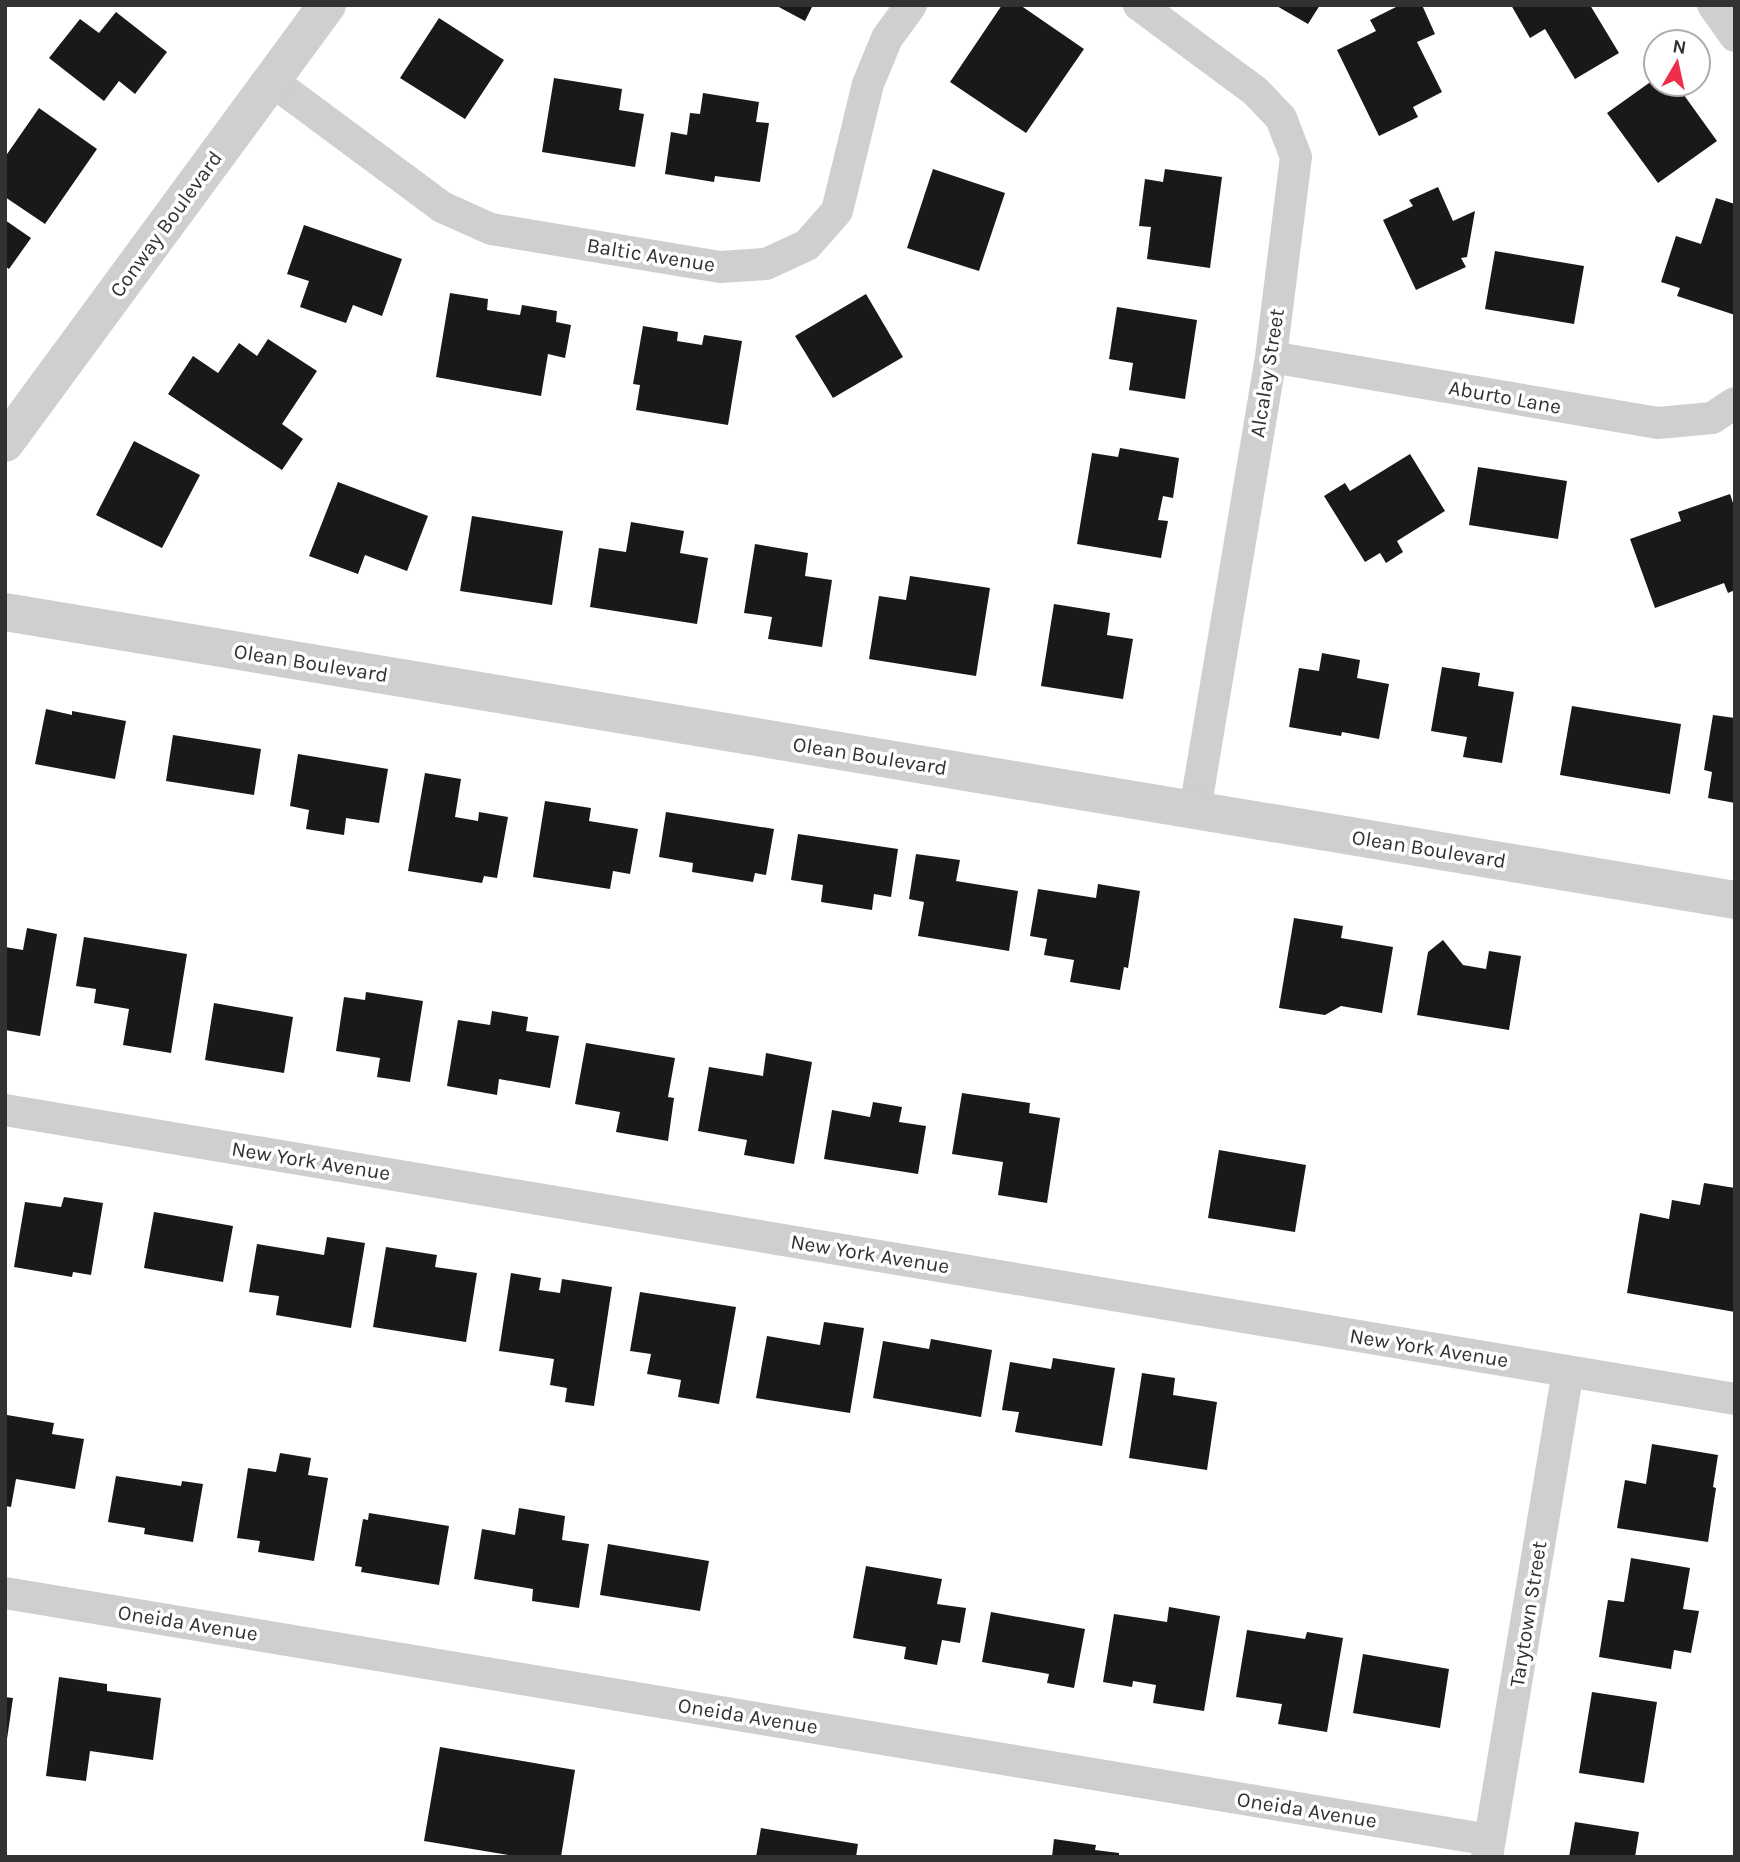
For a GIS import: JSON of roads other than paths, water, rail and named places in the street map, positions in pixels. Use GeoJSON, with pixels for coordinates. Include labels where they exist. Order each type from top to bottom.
{"type":"FeatureCollection","features":[{"type":"Feature","properties":{"kind":"street","name":"Conway Boulevard"},"geometry":{"type":"LineString","coordinates":[[5,443],[327,5]]}},
{"type":"Feature","properties":{"kind":"street","name":"Baltic Avenue"},"geometry":{"type":"LineString","coordinates":[[272,81],[442,207],[491,229],[720,267],[766,264],[807,245],[838,211],[867,84],[887,38],[911,5]]}},
{"type":"Feature","properties":{"kind":"street","name":"Alcalay Street"},"geometry":{"type":"LineString","coordinates":[[1139,5],[1255,91],[1281,118],[1296,157],[1270,357],[1195,810]]}},
{"type":"Feature","properties":{"kind":"street"},"geometry":{"type":"LineString","coordinates":[[1713,5],[1735,36]]}},
{"type":"Feature","properties":{"kind":"street","name":"Aburto Lane"},"geometry":{"type":"LineString","coordinates":[[1270,357],[1658,423],[1712,418],[1735,403]]}},
{"type":"Feature","properties":{"kind":"street","name":"Olean Boulevard"},"geometry":{"type":"LineString","coordinates":[[5,612],[1735,900]]}},
{"type":"Feature","properties":{"kind":"street","name":"New York Avenue"},"geometry":{"type":"LineString","coordinates":[[5,1110],[1735,1399]]}},
{"type":"Feature","properties":{"kind":"street","name":"Tarytown Street"},"geometry":{"type":"LineString","coordinates":[[1489,1849],[1568,1371]]}},
{"type":"Feature","properties":{"kind":"street","name":"Oneida Avenue"},"geometry":{"type":"LineString","coordinates":[[5,1593],[1489,1849]]}}]}
